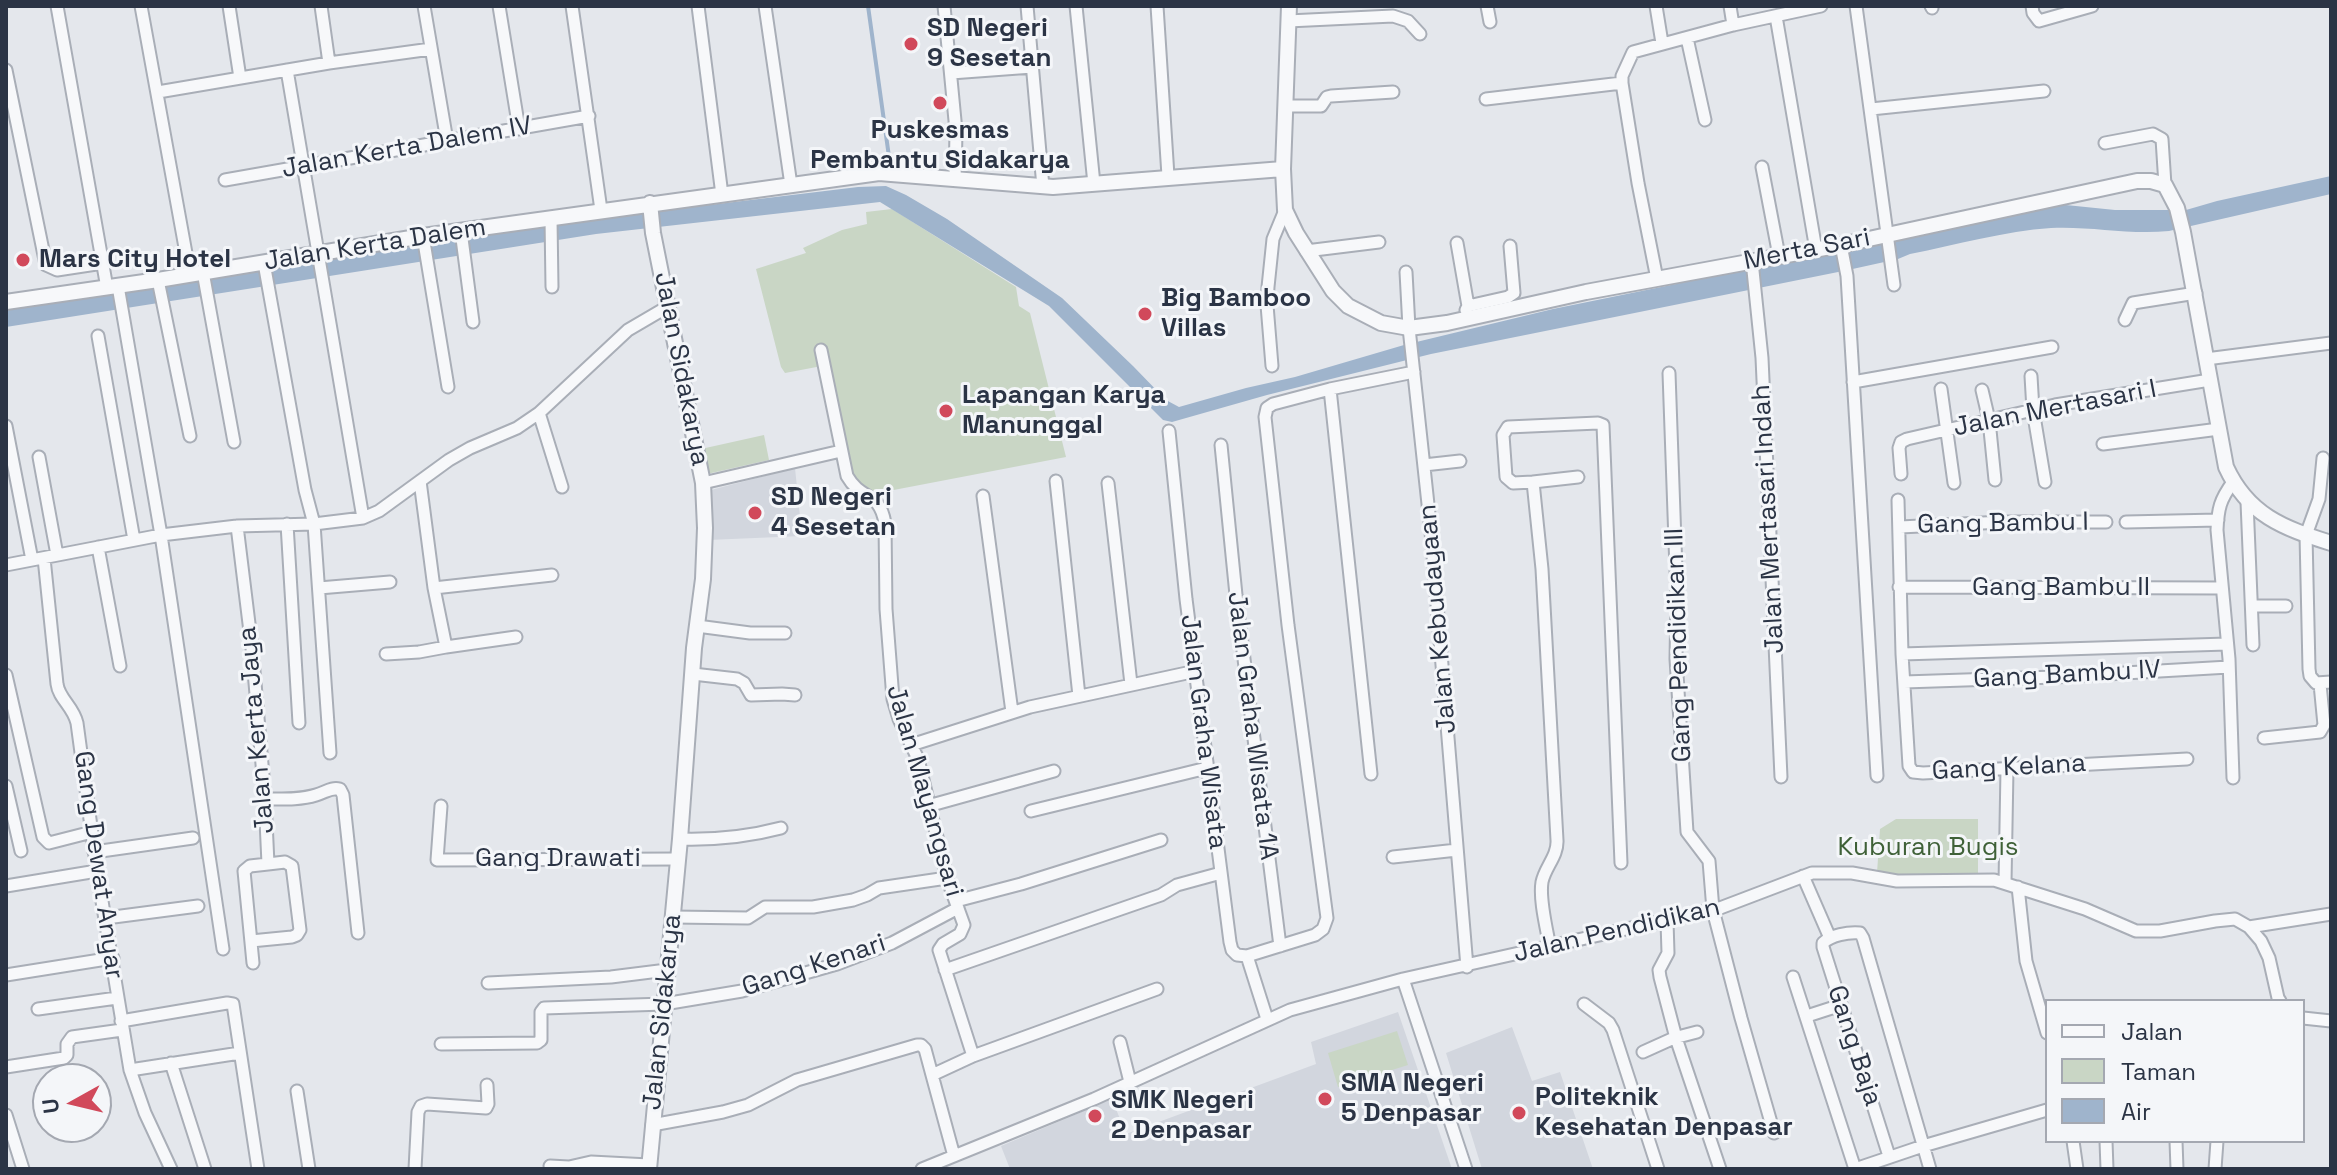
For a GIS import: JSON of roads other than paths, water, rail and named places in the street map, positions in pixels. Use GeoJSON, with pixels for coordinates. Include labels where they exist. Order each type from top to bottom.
{"type":"FeatureCollection","features":[{"type":"Feature","properties":{"kind":"street"},"geometry":{"type":"LineString","coordinates":[[57,6],[103,263],[122,314],[161,535],[223,949]]}},
{"type":"Feature","properties":{"kind":"street"},"geometry":{"type":"LineString","coordinates":[[141,6],[199,275],[210,303],[234,442]]}},
{"type":"Feature","properties":{"kind":"street"},"geometry":{"type":"LineString","coordinates":[[229,6],[240,78]]}},
{"type":"Feature","properties":{"kind":"street"},"geometry":{"type":"LineString","coordinates":[[321,6],[329,63]]}},
{"type":"Feature","properties":{"kind":"street"},"geometry":{"type":"LineString","coordinates":[[424,6],[447,141]]}},
{"type":"Feature","properties":{"kind":"street"},"geometry":{"type":"LineString","coordinates":[[499,6],[519,129]]}},
{"type":"Feature","properties":{"kind":"street"},"geometry":{"type":"LineString","coordinates":[[572,6],[601,210]]}},
{"type":"Feature","properties":{"kind":"street"},"geometry":{"type":"LineString","coordinates":[[698,6],[722,195]]}},
{"type":"Feature","properties":{"kind":"street"},"geometry":{"type":"LineString","coordinates":[[765,6],[791,185]]}},
{"type":"Feature","properties":{"kind":"street"},"geometry":{"type":"LineString","coordinates":[[944,6],[956,131],[955,180]]}},
{"type":"Feature","properties":{"kind":"street"},"geometry":{"type":"LineString","coordinates":[[1027,6],[1043,187]]}},
{"type":"Feature","properties":{"kind":"street"},"geometry":{"type":"LineString","coordinates":[[1076,6],[1094,184]]}},
{"type":"Feature","properties":{"kind":"street"},"geometry":{"type":"LineString","coordinates":[[1157,6],[1168,176]]}},
{"type":"Feature","properties":{"kind":"street"},"geometry":{"type":"LineString","coordinates":[[1487,6],[1490,22]]}},
{"type":"Feature","properties":{"kind":"street"},"geometry":{"type":"LineString","coordinates":[[1656,6],[1662,43]]}},
{"type":"Feature","properties":{"kind":"street"},"geometry":{"type":"LineString","coordinates":[[1730,6],[1733,25]]}},
{"type":"Feature","properties":{"kind":"street"},"geometry":{"type":"LineString","coordinates":[[1657,279],[1622,83],[1633,52],[1787,10],[1821,6]]}},
{"type":"Feature","properties":{"kind":"street"},"geometry":{"type":"LineString","coordinates":[[1856,6],[1894,285]]}},
{"type":"Feature","properties":{"kind":"street"},"geometry":{"type":"LineString","coordinates":[[2032,6],[2039,21],[2092,6]]}},
{"type":"Feature","properties":{"kind":"street"},"geometry":{"type":"LineString","coordinates":[[1288,14],[1393,16],[1408,21],[1420,34]]}},
{"type":"Feature","properties":{"kind":"street","name":"Merta Sari"},"geometry":{"type":"LineString","coordinates":[[1288,14],[1283,169],[1285,210],[1306,251],[1333,291],[1348,306],[1410,334],[1447,323],[1466,312],[1841,247],[2137,181],[2165,185]]}},
{"type":"Feature","properties":{"kind":"street"},"geometry":{"type":"LineString","coordinates":[[1777,22],[1816,250]]}},
{"type":"Feature","properties":{"kind":"street"},"geometry":{"type":"LineString","coordinates":[[1687,38],[1705,120]]}},
{"type":"Feature","properties":{"kind":"street"},"geometry":{"type":"LineString","coordinates":[[158,92],[431,49]]}},
{"type":"Feature","properties":{"kind":"street"},"geometry":{"type":"LineString","coordinates":[[951,73],[1032,67]]}},
{"type":"Feature","properties":{"kind":"street"},"geometry":{"type":"LineString","coordinates":[[6,70],[46,265],[57,270],[103,263]]}},
{"type":"Feature","properties":{"kind":"street"},"geometry":{"type":"LineString","coordinates":[[287,70],[363,518]]}},
{"type":"Feature","properties":{"kind":"street"},"geometry":{"type":"LineString","coordinates":[[1486,99],[1622,83]]}},
{"type":"Feature","properties":{"kind":"street"},"geometry":{"type":"LineString","coordinates":[[1871,109],[2044,91]]}},
{"type":"Feature","properties":{"kind":"street"},"geometry":{"type":"LineString","coordinates":[[1286,106],[1321,106],[1328,96],[1393,92]]}},
{"type":"Feature","properties":{"kind":"street","name":"Jalan Kerta Dalem IV"},"geometry":{"type":"LineString","coordinates":[[225,180],[304,169],[589,116]]}},
{"type":"Feature","properties":{"kind":"street"},"geometry":{"type":"LineString","coordinates":[[2105,143],[2153,134],[2162,139],[2165,185],[2177,208],[2183,232],[2226,467],[2233,482],[2247,502],[2262,513],[2306,535],[2331,543]]}},
{"type":"Feature","properties":{"kind":"street"},"geometry":{"type":"LineString","coordinates":[[1762,167],[1779,256]]}},
{"type":"Feature","properties":{"kind":"street"},"geometry":{"type":"LineString","coordinates":[[650,207],[879,173],[1043,187],[1283,169]]}},
{"type":"Feature","properties":{"kind":"street","name":"Jalan Kerta Dalem"},"geometry":{"type":"LineString","coordinates":[[6,302],[159,282],[551,221],[601,210],[650,207]]}},
{"type":"Feature","properties":{"kind":"street","name":"Jalan Sidakarya"},"geometry":{"type":"LineString","coordinates":[[649,1167],[705,552],[703,483],[650,207]]}},
{"type":"Feature","properties":{"kind":"street"},"geometry":{"type":"LineString","coordinates":[[1272,366],[1268,287],[1273,239],[1285,210]]}},
{"type":"Feature","properties":{"kind":"street"},"geometry":{"type":"LineString","coordinates":[[551,221],[552,287]]}},
{"type":"Feature","properties":{"kind":"street"},"geometry":{"type":"LineString","coordinates":[[461,233],[473,322]]}},
{"type":"Feature","properties":{"kind":"street"},"geometry":{"type":"LineString","coordinates":[[423,240],[448,387]]}},
{"type":"Feature","properties":{"kind":"street"},"geometry":{"type":"LineString","coordinates":[[1306,251],[1379,242]]}},
{"type":"Feature","properties":{"kind":"street"},"geometry":{"type":"LineString","coordinates":[[1457,243],[1466,312],[1514,293],[1510,246]]}},
{"type":"Feature","properties":{"kind":"street"},"geometry":{"type":"LineString","coordinates":[[1841,247],[1847,276],[1877,776]]}},
{"type":"Feature","properties":{"kind":"street","name":"Jalan Mertasari Indah"},"geometry":{"type":"LineString","coordinates":[[1752,264],[1762,358],[1781,777]]}},
{"type":"Feature","properties":{"kind":"street"},"geometry":{"type":"LineString","coordinates":[[265,265],[305,490],[314,524],[330,753]]}},
{"type":"Feature","properties":{"kind":"street","name":"Jalan Kebudayaan"},"geometry":{"type":"LineString","coordinates":[[1406,272],[1467,967]]}},
{"type":"Feature","properties":{"kind":"street"},"geometry":{"type":"LineString","coordinates":[[159,282],[190,436]]}},
{"type":"Feature","properties":{"kind":"street"},"geometry":{"type":"LineString","coordinates":[[2125,320],[2133,303],[2196,293]]}},
{"type":"Feature","properties":{"kind":"street"},"geometry":{"type":"LineString","coordinates":[[6,565],[161,535],[237,526],[314,524],[363,518],[379,511],[432,471],[470,448],[517,428],[539,413],[628,330],[669,306]]}},
{"type":"Feature","properties":{"kind":"street"},"geometry":{"type":"LineString","coordinates":[[98,336],[134,540]]}},
{"type":"Feature","properties":{"kind":"street"},"geometry":{"type":"LineString","coordinates":[[2206,359],[2331,343]]}},
{"type":"Feature","properties":{"kind":"street"},"geometry":{"type":"LineString","coordinates":[[1853,382],[2052,347]]}},
{"type":"Feature","properties":{"kind":"street","name":"Jalan Mayangsari"},"geometry":{"type":"LineString","coordinates":[[821,350],[847,476],[858,491],[880,504],[883,511],[891,690],[899,719],[918,759],[947,878],[964,927],[960,934],[940,946],[945,970]]}},
{"type":"Feature","properties":{"kind":"street"},"geometry":{"type":"LineString","coordinates":[[1247,956],[1315,935],[1323,929],[1327,918],[1288,625],[1265,417],[1267,408],[1414,368]]}},
{"type":"Feature","properties":{"kind":"street","name":"Gang Pendidikan III"},"geometry":{"type":"LineString","coordinates":[[1669,373],[1677,598],[1676,659],[1687,832],[1709,861],[1713,910],[1774,1133]]}},
{"type":"Feature","properties":{"kind":"street"},"geometry":{"type":"LineString","coordinates":[[2031,376],[2033,410],[2045,482]]}},
{"type":"Feature","properties":{"kind":"street","name":"Jalan Mertasari I"},"geometry":{"type":"LineString","coordinates":[[1901,474],[1901,442],[2033,410],[2210,380]]}},
{"type":"Feature","properties":{"kind":"street"},"geometry":{"type":"LineString","coordinates":[[1330,389],[1371,774]]}},
{"type":"Feature","properties":{"kind":"street"},"geometry":{"type":"LineString","coordinates":[[1941,389],[1954,483]]}},
{"type":"Feature","properties":{"kind":"street"},"geometry":{"type":"LineString","coordinates":[[1982,390],[1989,420],[1995,480]]}},
{"type":"Feature","properties":{"kind":"street"},"geometry":{"type":"LineString","coordinates":[[539,413],[562,487]]}},
{"type":"Feature","properties":{"kind":"street"},"geometry":{"type":"LineString","coordinates":[[1578,477],[1533,482],[1508,481],[1503,435],[1508,427],[1603,425],[1621,863]]}},
{"type":"Feature","properties":{"kind":"street","name":"Gang Dewat Anyar"},"geometry":{"type":"LineString","coordinates":[[6,426],[38,559],[58,691],[75,713],[130,1070],[145,1113],[171,1169]]}},
{"type":"Feature","properties":{"kind":"street"},"geometry":{"type":"LineString","coordinates":[[2103,444],[2219,429]]}},
{"type":"Feature","properties":{"kind":"street","name":"Jalan Graha Wisata"},"geometry":{"type":"LineString","coordinates":[[1169,431],[1186,599],[1232,950],[1237,955],[1247,956],[1267,1019]]}},
{"type":"Feature","properties":{"kind":"street","name":"Jalan Graha Wisata 1A"},"geometry":{"type":"LineString","coordinates":[[1221,445],[1280,946]]}},
{"type":"Feature","properties":{"kind":"street"},"geometry":{"type":"LineString","coordinates":[[703,483],[841,451]]}},
{"type":"Feature","properties":{"kind":"street"},"geometry":{"type":"LineString","coordinates":[[39,457],[57,555]]}},
{"type":"Feature","properties":{"kind":"street"},"geometry":{"type":"LineString","coordinates":[[2264,738],[2320,732],[2324,725],[2325,683],[2312,680],[2309,669],[2306,535],[2319,499],[2323,458]]}},
{"type":"Feature","properties":{"kind":"street"},"geometry":{"type":"LineString","coordinates":[[1424,465],[1460,461]]}},
{"type":"Feature","properties":{"kind":"street"},"geometry":{"type":"LineString","coordinates":[[420,481],[434,588],[446,647]]}},
{"type":"Feature","properties":{"kind":"street"},"geometry":{"type":"LineString","coordinates":[[1056,481],[1079,696]]}},
{"type":"Feature","properties":{"kind":"street"},"geometry":{"type":"LineString","coordinates":[[1533,482],[1542,569],[1557,840],[1556,852],[1541,888],[1550,948]]}},
{"type":"Feature","properties":{"kind":"street"},"geometry":{"type":"LineString","coordinates":[[2233,482],[2218,508],[2233,778]]}},
{"type":"Feature","properties":{"kind":"street"},"geometry":{"type":"LineString","coordinates":[[1108,483],[1131,684]]}},
{"type":"Feature","properties":{"kind":"street"},"geometry":{"type":"LineString","coordinates":[[983,496],[1012,712]]}},
{"type":"Feature","properties":{"kind":"street","name":"Gang Kelana"},"geometry":{"type":"LineString","coordinates":[[1898,500],[1902,654],[1909,766],[1913,772],[2187,759]]}},
{"type":"Feature","properties":{"kind":"street"},"geometry":{"type":"LineString","coordinates":[[2247,502],[2253,645]]}},
{"type":"Feature","properties":{"kind":"street","name":"Gang Bambu I"},"geometry":{"type":"LineString","coordinates":[[2126,522],[2218,520]]}},
{"type":"Feature","properties":{"kind":"street","name":"Gang Bambu I"},"geometry":{"type":"LineString","coordinates":[[1900,527],[2003,522],[2106,522]]}},
{"type":"Feature","properties":{"kind":"street"},"geometry":{"type":"LineString","coordinates":[[287,524],[299,723]]}},
{"type":"Feature","properties":{"kind":"street","name":"Jalan Kerta Jaya"},"geometry":{"type":"LineString","coordinates":[[237,526],[252,648],[268,864],[250,866],[244,871],[253,963]]}},
{"type":"Feature","properties":{"kind":"street"},"geometry":{"type":"LineString","coordinates":[[98,547],[120,666]]}},
{"type":"Feature","properties":{"kind":"street"},"geometry":{"type":"LineString","coordinates":[[434,588],[552,575]]}},
{"type":"Feature","properties":{"kind":"street"},"geometry":{"type":"LineString","coordinates":[[319,588],[390,582]]}},
{"type":"Feature","properties":{"kind":"street","name":"Gang Bambu II"},"geometry":{"type":"LineString","coordinates":[[1899,587],[2222,588]]}},
{"type":"Feature","properties":{"kind":"street"},"geometry":{"type":"LineString","coordinates":[[2252,606],[2286,606]]}},
{"type":"Feature","properties":{"kind":"street"},"geometry":{"type":"LineString","coordinates":[[697,626],[750,633],[785,633]]}},
{"type":"Feature","properties":{"kind":"street"},"geometry":{"type":"LineString","coordinates":[[386,654],[516,637]]}},
{"type":"Feature","properties":{"kind":"street"},"geometry":{"type":"LineString","coordinates":[[1902,654],[2227,644]]}},
{"type":"Feature","properties":{"kind":"street","name":"Gang Bambu IV"},"geometry":{"type":"LineString","coordinates":[[1904,682],[2229,667]]}},
{"type":"Feature","properties":{"kind":"street"},"geometry":{"type":"LineString","coordinates":[[911,745],[1012,712],[1196,671]]}},
{"type":"Feature","properties":{"kind":"street"},"geometry":{"type":"LineString","coordinates":[[693,674],[737,679],[744,683],[751,695],[795,695]]}},
{"type":"Feature","properties":{"kind":"street"},"geometry":{"type":"LineString","coordinates":[[6,675],[43,837],[49,843],[92,832]]}},
{"type":"Feature","properties":{"kind":"street"},"geometry":{"type":"LineString","coordinates":[[1031,811],[1207,768]]}},
{"type":"Feature","properties":{"kind":"street"},"geometry":{"type":"LineString","coordinates":[[2005,883],[2007,769]]}},
{"type":"Feature","properties":{"kind":"street"},"geometry":{"type":"LineString","coordinates":[[928,806],[1054,771]]}},
{"type":"Feature","properties":{"kind":"street"},"geometry":{"type":"LineString","coordinates":[[6,787],[21,851]]}},
{"type":"Feature","properties":{"kind":"street"},"geometry":{"type":"LineString","coordinates":[[265,799],[296,799],[333,788],[340,789],[358,933]]}},
{"type":"Feature","properties":{"kind":"street","name":"Gang Drawati"},"geometry":{"type":"LineString","coordinates":[[441,806],[437,860],[678,859]]}},
{"type":"Feature","properties":{"kind":"street"},"geometry":{"type":"LineString","coordinates":[[680,839],[719,840],[781,828]]}},
{"type":"Feature","properties":{"kind":"street"},"geometry":{"type":"LineString","coordinates":[[94,852],[193,838]]}},
{"type":"Feature","properties":{"kind":"street","name":"Gang Kenari"},"geometry":{"type":"LineString","coordinates":[[441,1044],[537,1043],[541,1040],[541,1012],[544,1008],[664,1004],[742,991],[837,964],[892,943],[957,904],[1161,840]]}},
{"type":"Feature","properties":{"kind":"street"},"geometry":{"type":"LineString","coordinates":[[1393,857],[1457,850]]}},
{"type":"Feature","properties":{"kind":"street"},"geometry":{"type":"LineString","coordinates":[[251,941],[292,937],[300,930],[292,866],[285,862],[268,864]]}},
{"type":"Feature","properties":{"kind":"street"},"geometry":{"type":"LineString","coordinates":[[6,886],[97,871]]}},
{"type":"Feature","properties":{"kind":"street"},"geometry":{"type":"LineString","coordinates":[[973,1056],[945,970],[1161,895],[1177,885],[1221,873]]}},
{"type":"Feature","properties":{"kind":"street","name":"Jalan Pendidikan"},"geometry":{"type":"LineString","coordinates":[[922,1169],[1130,1082],[1290,1010],[1403,979],[1713,910],[1812,873],[1852,873],[1897,881],[1994,880],[2085,909],[2136,931],[2160,931],[2235,919],[2249,927],[2331,914]]}},
{"type":"Feature","properties":{"kind":"street","name":"Gang Baja"},"geometry":{"type":"LineString","coordinates":[[1803,876],[1830,938],[1825,940],[1823,947],[1889,1156]]}},
{"type":"Feature","properties":{"kind":"street"},"geometry":{"type":"LineString","coordinates":[[673,917],[748,918],[765,907],[813,907],[853,900],[879,888],[947,878]]}},
{"type":"Feature","properties":{"kind":"street"},"geometry":{"type":"LineString","coordinates":[[2018,887],[2026,961],[2045,1026]]}},
{"type":"Feature","properties":{"kind":"street"},"geometry":{"type":"LineString","coordinates":[[106,918],[198,906]]}},
{"type":"Feature","properties":{"kind":"street"},"geometry":{"type":"LineString","coordinates":[[1667,921],[1668,953],[1659,970],[1676,1038],[1720,1169]]}},
{"type":"Feature","properties":{"kind":"street"},"geometry":{"type":"LineString","coordinates":[[2249,927],[2261,941],[2269,958],[2279,999]]}},
{"type":"Feature","properties":{"kind":"street"},"geometry":{"type":"LineString","coordinates":[[1830,938],[1854,933],[1860,933],[1863,938],[1930,1169]]}},
{"type":"Feature","properties":{"kind":"street"},"geometry":{"type":"LineString","coordinates":[[6,975],[113,958]]}},
{"type":"Feature","properties":{"kind":"street"},"geometry":{"type":"LineString","coordinates":[[488,983],[611,977],[667,970]]}},
{"type":"Feature","properties":{"kind":"street"},"geometry":{"type":"LineString","coordinates":[[1793,977],[1855,1169],[1889,1156],[2045,1111]]}},
{"type":"Feature","properties":{"kind":"street"},"geometry":{"type":"LineString","coordinates":[[1403,979],[1466,1169]]}},
{"type":"Feature","properties":{"kind":"street"},"geometry":{"type":"LineString","coordinates":[[932,1075],[973,1056],[1157,989]]}},
{"type":"Feature","properties":{"kind":"street"},"geometry":{"type":"LineString","coordinates":[[38,1009],[117,998]]}},
{"type":"Feature","properties":{"kind":"street"},"geometry":{"type":"LineString","coordinates":[[6,1067],[64,1058],[72,1037],[231,1003],[235,1010],[258,1169]]}},
{"type":"Feature","properties":{"kind":"street"},"geometry":{"type":"LineString","coordinates":[[1584,1004],[1609,1023],[1613,1030],[1658,1169]]}},
{"type":"Feature","properties":{"kind":"street"},"geometry":{"type":"LineString","coordinates":[[1807,1016],[1841,1005]]}},
{"type":"Feature","properties":{"kind":"street"},"geometry":{"type":"LineString","coordinates":[[2305,1018],[2331,1021]]}},
{"type":"Feature","properties":{"kind":"street"},"geometry":{"type":"LineString","coordinates":[[1643,1052],[1697,1032]]}},
{"type":"Feature","properties":{"kind":"street"},"geometry":{"type":"LineString","coordinates":[[1120,1042],[1130,1082]]}},
{"type":"Feature","properties":{"kind":"street"},"geometry":{"type":"LineString","coordinates":[[652,1125],[748,1105],[797,1080],[921,1045],[925,1049],[954,1156]]}},
{"type":"Feature","properties":{"kind":"street"},"geometry":{"type":"LineString","coordinates":[[130,1070],[240,1053]]}},
{"type":"Feature","properties":{"kind":"street"},"geometry":{"type":"LineString","coordinates":[[171,1063],[205,1169]]}},
{"type":"Feature","properties":{"kind":"street"},"geometry":{"type":"LineString","coordinates":[[415,1169],[418,1112],[421,1106],[486,1108],[487,1085]]}},
{"type":"Feature","properties":{"kind":"street"},"geometry":{"type":"LineString","coordinates":[[297,1091],[309,1169]]}},
{"type":"Feature","properties":{"kind":"street"},"geometry":{"type":"LineString","coordinates":[[6,1115],[23,1169]]}},
{"type":"Feature","properties":{"kind":"street"},"geometry":{"type":"LineString","coordinates":[[2073,1143],[2077,1169]]}},
{"type":"Feature","properties":{"kind":"street"},"geometry":{"type":"LineString","coordinates":[[2106,1143],[2107,1169]]}},
{"type":"Feature","properties":{"kind":"street"},"geometry":{"type":"LineString","coordinates":[[2176,1143],[2177,1169]]}},
{"type":"Feature","properties":{"kind":"street"},"geometry":{"type":"LineString","coordinates":[[2215,1169],[2217,1143]]}},
{"type":"Feature","properties":{"kind":"street"},"geometry":{"type":"LineString","coordinates":[[550,1166],[569,1167],[591,1162],[649,1167]]}},
{"type":"Feature","properties":{"kind":"water"},"geometry":{"type":"Polygon","coordinates":[[[2331,176],[2331,194],[2169,231],[2051,228],[1998,235],[1848,270],[1431,354],[1172,422],[1163,420],[1049,306],[880,202],[596,234],[6,327],[6,310],[47,303],[519,228],[886,186],[947,219],[1062,298],[1166,400],[1179,407],[1404,345],[1553,309],[2056,204],[2115,210],[2186,210],[2331,176]]]}},
{"type":"Feature","properties":{"kind":"waterway"},"geometry":{"type":"LineString","coordinates":[[868,6],[890,164]]}},
{"type":"Feature","properties":{"kind":"place","name":"SD Negeri 9 Sesetan"},"geometry":{"type":"Point","coordinates":[911,44]}},
{"type":"Feature","properties":{"kind":"place","name":"Puskesmas Pembantu Sidakarya"},"geometry":{"type":"Point","coordinates":[940,103]}},
{"type":"Feature","properties":{"kind":"place","name":"Mars City Hotel"},"geometry":{"type":"Point","coordinates":[23,260]}},
{"type":"Feature","properties":{"kind":"place","name":"Big Bamboo Villas"},"geometry":{"type":"Point","coordinates":[1145,314]}},
{"type":"Feature","properties":{"kind":"place","name":"Lapangan Karya Manunggal"},"geometry":{"type":"Point","coordinates":[946,411]}},
{"type":"Feature","properties":{"kind":"place","name":"SD Negeri 4 Sesetan"},"geometry":{"type":"Point","coordinates":[755,513]}},
{"type":"Feature","properties":{"kind":"place","name":"SMA Negeri 5 Denpasar"},"geometry":{"type":"Point","coordinates":[1325,1099]}},
{"type":"Feature","properties":{"kind":"place","name":"Politeknik Kesehatan Denpasar"},"geometry":{"type":"Point","coordinates":[1519,1113]}},
{"type":"Feature","properties":{"kind":"place","name":"SMK Negeri 2 Denpasar"},"geometry":{"type":"Point","coordinates":[1095,1116]}},
{"type":"Feature","properties":{"kind":"park label","name":"Kuburan Bugis"},"geometry":{"type":"Point","coordinates":[1928,848]}}]}
